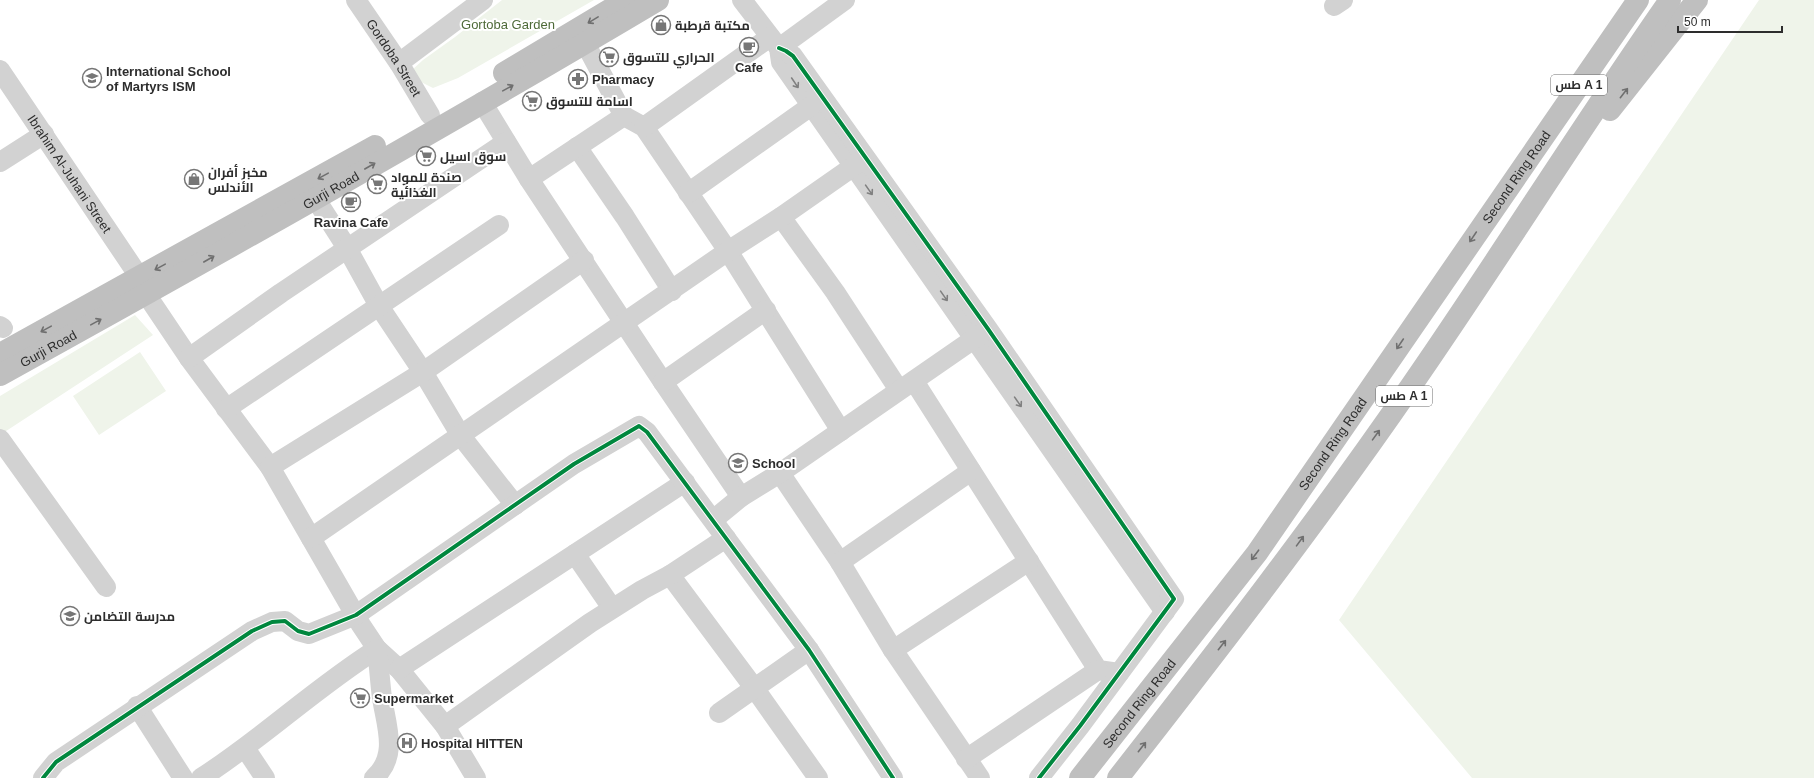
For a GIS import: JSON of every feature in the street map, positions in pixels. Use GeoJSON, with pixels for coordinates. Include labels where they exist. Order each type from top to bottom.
{"type":"FeatureCollection","features":[{"type":"Feature","properties":{"kind":"highway","name":"Gurji Road"},"geometry":{"type":"LineString","coordinates":[[0,375],[143,286],[626,0]]}},
{"type":"Feature","properties":{"kind":"highway","name":"Gurji Road"},"geometry":{"type":"LineString","coordinates":[[0,354],[143,286],[315,198],[658,0]]}},
{"type":"Feature","properties":{"kind":"highway"},"geometry":{"type":"LineString","coordinates":[[1519,170],[1602,36],[1621,0]]}},
{"type":"Feature","properties":{"kind":"highway","name":"Second Ring Road"},"geometry":{"type":"LineString","coordinates":[[1080,778],[1257,553],[1519,170],[1638,0]]}},
{"type":"Feature","properties":{"kind":"highway","name":"طس A 1"},"geometry":{"type":"LineString","coordinates":[[1118,778],[1285,562],[1410,387],[1631,55],[1670,0]]}},
{"type":"Feature","properties":{"kind":"highway"},"geometry":{"type":"LineString","coordinates":[[1544,187],[1615,104],[1697,0]]}},
{"type":"Feature","properties":{"kind":"street","name":"Gordoba Street"},"geometry":{"type":"LineString","coordinates":[[356,0],[399,63],[430,115]]}},
{"type":"Feature","properties":{"kind":"street"},"geometry":{"type":"LineString","coordinates":[[399,63],[483,0]]}},
{"type":"Feature","properties":{"kind":"street"},"geometry":{"type":"LineString","coordinates":[[742,0],[774,43],[781,62],[811,106],[860,163]]}},
{"type":"Feature","properties":{"kind":"street"},"geometry":{"type":"LineString","coordinates":[[644,127],[774,43],[845,0]]}},
{"type":"Feature","properties":{"kind":"street"},"geometry":{"type":"LineString","coordinates":[[585,43],[624,116],[644,127],[728,251],[840,431]]}},
{"type":"Feature","properties":{"kind":"street"},"geometry":{"type":"LineString","coordinates":[[774,43],[793,56],[860,163],[981,334],[1169,606],[1120,673],[1039,778]]}},
{"type":"Feature","properties":{"kind":"street","name":"Ibrahim Al-Juhani Street"},"geometry":{"type":"LineString","coordinates":[[0,70],[44,134],[189,358],[270,467],[377,649]]}},
{"type":"Feature","properties":{"kind":"street"},"geometry":{"type":"LineString","coordinates":[[482,102],[506,142],[663,382],[741,497]]}},
{"type":"Feature","properties":{"kind":"street"},"geometry":{"type":"LineString","coordinates":[[688,193],[811,106]]}},
{"type":"Feature","properties":{"kind":"street"},"geometry":{"type":"LineString","coordinates":[[530,179],[624,116]]}},
{"type":"Feature","properties":{"kind":"street"},"geometry":{"type":"LineString","coordinates":[[0,162],[44,134]]}},
{"type":"Feature","properties":{"kind":"street"},"geometry":{"type":"LineString","coordinates":[[189,358],[347,248],[506,142]]}},
{"type":"Feature","properties":{"kind":"street"},"geometry":{"type":"LineString","coordinates":[[577,147],[625,217],[672,291]]}},
{"type":"Feature","properties":{"kind":"street"},"geometry":{"type":"LineString","coordinates":[[311,538],[672,291],[728,251],[860,163]]}},
{"type":"Feature","properties":{"kind":"street"},"geometry":{"type":"LineString","coordinates":[[315,198],[347,248],[379,306],[461,436],[515,504]]}},
{"type":"Feature","properties":{"kind":"street"},"geometry":{"type":"LineString","coordinates":[[781,217],[835,292],[907,385],[971,472],[1098,670]]}},
{"type":"Feature","properties":{"kind":"street"},"geometry":{"type":"LineString","coordinates":[[226,409],[499,225]]}},
{"type":"Feature","properties":{"kind":"street"},"geometry":{"type":"LineString","coordinates":[[270,467],[422,372],[584,260]]}},
{"type":"Feature","properties":{"kind":"street"},"geometry":{"type":"LineString","coordinates":[[663,382],[766,310]]}},
{"type":"Feature","properties":{"kind":"street"},"geometry":{"type":"LineString","coordinates":[[714,520],[741,497],[780,473],[981,334]]}},
{"type":"Feature","properties":{"kind":"street"},"geometry":{"type":"LineString","coordinates":[[43,778],[56,762],[137,706],[261,627],[272,622],[285,621],[298,631],[309,634],[356,615],[574,464],[639,426],[647,432],[714,520],[809,650],[893,778]]}},
{"type":"Feature","properties":{"kind":"street"},"geometry":{"type":"LineString","coordinates":[[0,439],[106,587]]}},
{"type":"Feature","properties":{"kind":"street"},"geometry":{"type":"LineString","coordinates":[[840,562],[971,472]]}},
{"type":"Feature","properties":{"kind":"street"},"geometry":{"type":"LineString","coordinates":[[780,473],[840,562],[893,650],[980,778]]}},
{"type":"Feature","properties":{"kind":"street"},"geometry":{"type":"LineString","coordinates":[[400,670],[685,482]]}},
{"type":"Feature","properties":{"kind":"street"},"geometry":{"type":"LineString","coordinates":[[445,726],[612,608],[670,576],[726,538]]}},
{"type":"Feature","properties":{"kind":"street"},"geometry":{"type":"LineString","coordinates":[[575,554],[612,608]]}},
{"type":"Feature","properties":{"kind":"street"},"geometry":{"type":"LineString","coordinates":[[893,650],[1029,561]]}},
{"type":"Feature","properties":{"kind":"street"},"geometry":{"type":"LineString","coordinates":[[670,576],[755,689],[818,778]]}},
{"type":"Feature","properties":{"kind":"street"},"geometry":{"type":"LineString","coordinates":[[377,649],[400,670],[445,726],[476,778]]}},
{"type":"Feature","properties":{"kind":"street"},"geometry":{"type":"LineString","coordinates":[[201,778],[245,748],[327,682],[377,649]]}},
{"type":"Feature","properties":{"kind":"street"},"geometry":{"type":"LineString","coordinates":[[374,778],[383,767],[387,759],[390,737],[382,699],[377,649]]}},
{"type":"Feature","properties":{"kind":"street"},"geometry":{"type":"LineString","coordinates":[[719,713],[809,650]]}},
{"type":"Feature","properties":{"kind":"street"},"geometry":{"type":"LineString","coordinates":[[966,759],[1098,670],[1120,673]]}},
{"type":"Feature","properties":{"kind":"street"},"geometry":{"type":"LineString","coordinates":[[137,706],[184,778]]}},
{"type":"Feature","properties":{"kind":"street"},"geometry":{"type":"LineString","coordinates":[[245,748],[265,778]]}},
{"type":"Feature","properties":{"kind":"green space","name":"Gortoba Garden"},"geometry":{"type":"Polygon","coordinates":[[[502,0],[594,0],[458,78],[433,88],[415,79],[412,70],[423,60],[502,0]]]}},
{"type":"Feature","properties":{"kind":"green space"},"geometry":{"type":"Polygon","coordinates":[[[1759,0],[1814,0],[1814,778],[1472,778],[1339,620],[1759,0]]]}},
{"type":"Feature","properties":{"kind":"green space"},"geometry":{"type":"Polygon","coordinates":[[[135,315],[153,335],[0,435],[0,396],[135,315]]]}},
{"type":"Feature","properties":{"kind":"green space"},"geometry":{"type":"Polygon","coordinates":[[[140,352],[166,391],[99,435],[73,396],[140,352]]]}},
{"type":"Feature","properties":{"kind":"cycle path"},"geometry":{"type":"LineString","coordinates":[[779,48],[793,56],[988,329],[1174,599],[1080,726],[1039,778]]}},
{"type":"Feature","properties":{"kind":"cycle path"},"geometry":{"type":"LineString","coordinates":[[43,778],[56,762],[252,631],[272,622],[285,621],[298,631],[309,634],[356,615],[574,464],[639,426],[647,432],[809,650],[893,778]]}},
{"type":"Feature","properties":{"kind":"place","name":"مكتبة قرطبة"},"geometry":{"type":"Point","coordinates":[661,25]}},
{"type":"Feature","properties":{"kind":"place","name":"Cafe"},"geometry":{"type":"Point","coordinates":[749,47]}},
{"type":"Feature","properties":{"kind":"place","name":"الحراري للتسوق"},"geometry":{"type":"Point","coordinates":[609,57]}},
{"type":"Feature","properties":{"kind":"place","name":"International School of Martyrs ISM"},"geometry":{"type":"Point","coordinates":[92,78]}},
{"type":"Feature","properties":{"kind":"place","name":"Pharmacy"},"geometry":{"type":"Point","coordinates":[578,79]}},
{"type":"Feature","properties":{"kind":"place","name":"اسامة للتسوق"},"geometry":{"type":"Point","coordinates":[532,101]}},
{"type":"Feature","properties":{"kind":"place","name":"سوق اسيل"},"geometry":{"type":"Point","coordinates":[426,156]}},
{"type":"Feature","properties":{"kind":"place","name":"مخبز أفران الأندلس"},"geometry":{"type":"Point","coordinates":[194,179]}},
{"type":"Feature","properties":{"kind":"place","name":"صندة للمواد الغذائية"},"geometry":{"type":"Point","coordinates":[377,184]}},
{"type":"Feature","properties":{"kind":"place","name":"Ravina Cafe"},"geometry":{"type":"Point","coordinates":[351,202]}},
{"type":"Feature","properties":{"kind":"place","name":"School"},"geometry":{"type":"Point","coordinates":[738,463]}},
{"type":"Feature","properties":{"kind":"place","name":"مدرسة التضامن"},"geometry":{"type":"Point","coordinates":[70,616]}},
{"type":"Feature","properties":{"kind":"place","name":"Supermarket"},"geometry":{"type":"Point","coordinates":[360,698]}},
{"type":"Feature","properties":{"kind":"place","name":"Hospital HITTEN"},"geometry":{"type":"Point","coordinates":[407,743]}}]}
